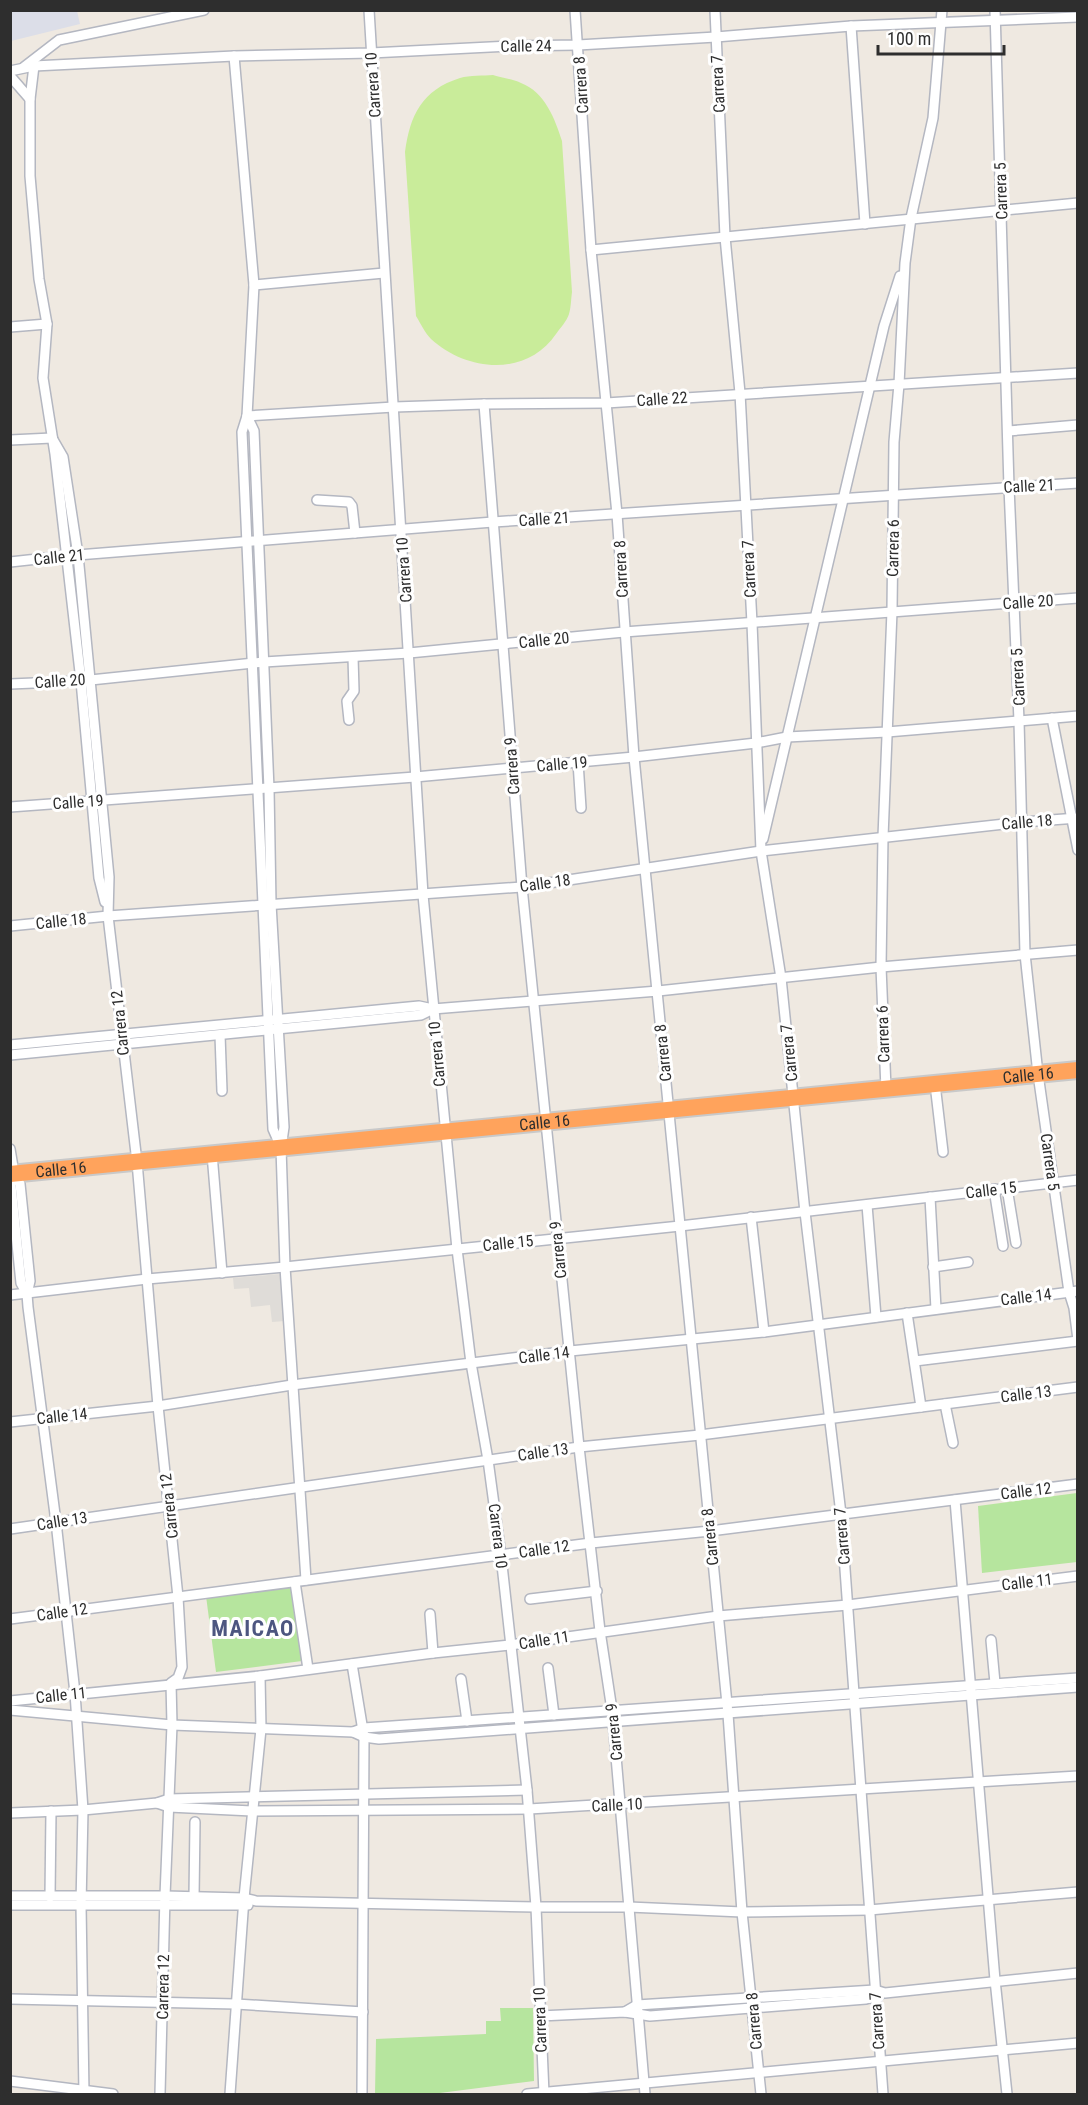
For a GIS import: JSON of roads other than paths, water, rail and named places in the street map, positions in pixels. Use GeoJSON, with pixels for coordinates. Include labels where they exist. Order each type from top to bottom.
{"type":"FeatureCollection","features":[{"type":"Feature","properties":{"kind":"highway","name":"Calle 16"},"geometry":{"type":"LineString","coordinates":[[12,1174],[1077,1070]]}},
{"type":"Feature","properties":{"kind":"street","name":"Carrera 10"},"geometry":{"type":"LineString","coordinates":[[369,10],[423,895],[457,1249],[471,1363],[488,1460],[501,1556],[520,1717],[536,1907],[544,2094]]}},
{"type":"Feature","properties":{"kind":"street","name":"Carrera 8"},"geometry":{"type":"LineString","coordinates":[[575,10],[591,250],[617,514],[634,757],[727,1702],[742,1912],[761,2094]]}},
{"type":"Feature","properties":{"kind":"street","name":"Carrera 7"},"geometry":{"type":"LineString","coordinates":[[715,10],[725,237],[740,393],[761,851],[781,978],[805,1212],[841,1514],[870,1910],[879,1994],[879,2060],[883,2094]]}},
{"type":"Feature","properties":{"kind":"street","name":"Carrera 6"},"geometry":{"type":"LineString","coordinates":[[886,1089],[880,967],[892,611],[894,442],[905,262],[911,218],[933,118],[943,21],[942,10]]}},
{"type":"Feature","properties":{"kind":"street"},"geometry":{"type":"LineString","coordinates":[[22,68],[59,40],[197,11]]}},
{"type":"Feature","properties":{"kind":"street","name":"Calle 24"},"geometry":{"type":"LineString","coordinates":[[10,73],[34,66],[234,56],[578,45],[943,21],[995,15],[1077,17]]}},
{"type":"Feature","properties":{"kind":"street","name":"Carrera 5"},"geometry":{"type":"LineString","coordinates":[[995,15],[1009,487],[1020,721],[1025,954],[1052,1183],[1073,1291],[1077,1341]]}},
{"type":"Feature","properties":{"kind":"street"},"geometry":{"type":"LineString","coordinates":[[851,26],[865,225]]}},
{"type":"Feature","properties":{"kind":"street"},"geometry":{"type":"LineString","coordinates":[[234,56],[255,285],[247,416],[242,432],[252,663],[273,1024],[284,1127],[281,1148],[285,1267],[298,1489],[306,1580]]}},
{"type":"Feature","properties":{"kind":"street","name":"Carrera 12"},"geometry":{"type":"LineString","coordinates":[[34,66],[30,99],[30,176],[39,279],[47,324],[43,378],[65,556],[102,800],[109,877],[108,916]]}},
{"type":"Feature","properties":{"kind":"street"},"geometry":{"type":"LineString","coordinates":[[10,73],[30,99]]}},
{"type":"Feature","properties":{"kind":"street"},"geometry":{"type":"LineString","coordinates":[[591,250],[1077,203]]}},
{"type":"Feature","properties":{"kind":"street"},"geometry":{"type":"LineString","coordinates":[[761,851],[884,326],[905,262]]}},
{"type":"Feature","properties":{"kind":"street"},"geometry":{"type":"LineString","coordinates":[[255,285],[384,273]]}},
{"type":"Feature","properties":{"kind":"street"},"geometry":{"type":"LineString","coordinates":[[10,327],[47,324]]}},
{"type":"Feature","properties":{"kind":"street","name":"Calle 22"},"geometry":{"type":"LineString","coordinates":[[247,416],[393,407],[606,403],[1077,373]]}},
{"type":"Feature","properties":{"kind":"street","name":"Carrera 9"},"geometry":{"type":"LineString","coordinates":[[483,404],[522,887],[579,1447],[600,1631],[612,1710],[645,2094]]}},
{"type":"Feature","properties":{"kind":"street"},"geometry":{"type":"LineString","coordinates":[[247,416],[254,431],[259,540],[269,789],[267,904]]}},
{"type":"Feature","properties":{"kind":"street"},"geometry":{"type":"LineString","coordinates":[[1008,430],[1077,425]]}},
{"type":"Feature","properties":{"kind":"street"},"geometry":{"type":"LineString","coordinates":[[10,440],[52,438]]}},
{"type":"Feature","properties":{"kind":"street","name":"Carrera 12"},"geometry":{"type":"LineString","coordinates":[[52,438],[63,456],[78,555],[91,801],[99,878],[108,916],[137,1162],[178,1597],[182,1667],[178,1678],[171,1683],[172,1725],[160,2094]]}},
{"type":"Feature","properties":{"kind":"street","name":"Calle 21"},"geometry":{"type":"LineString","coordinates":[[10,562],[493,522],[1077,483]]}},
{"type":"Feature","properties":{"kind":"street"},"geometry":{"type":"LineString","coordinates":[[317,500],[350,502],[355,533]]}},
{"type":"Feature","properties":{"kind":"street","name":"Calle 20"},"geometry":{"type":"LineString","coordinates":[[10,684],[85,680],[264,662],[409,653],[624,632],[752,624],[816,616],[1077,598]]}},
{"type":"Feature","properties":{"kind":"street"},"geometry":{"type":"LineString","coordinates":[[349,720],[347,701],[354,691],[353,657]]}},
{"type":"Feature","properties":{"kind":"street","name":"Calle 19"},"geometry":{"type":"LineString","coordinates":[[10,807],[415,777],[634,757],[756,743],[787,737],[887,732],[1077,716]]}},
{"type":"Feature","properties":{"kind":"street"},"geometry":{"type":"LineString","coordinates":[[1052,718],[1074,819],[1077,850]]}},
{"type":"Feature","properties":{"kind":"street"},"geometry":{"type":"LineString","coordinates":[[578,762],[581,808]]}},
{"type":"Feature","properties":{"kind":"street","name":"Calle 18"},"geometry":{"type":"LineString","coordinates":[[10,926],[108,916],[522,887],[761,851],[1023,822],[1074,819]]}},
{"type":"Feature","properties":{"kind":"street"},"geometry":{"type":"LineString","coordinates":[[10,1055],[121,1039],[273,1024],[419,1006],[433,1009],[658,992],[880,967],[1077,950]]}},
{"type":"Feature","properties":{"kind":"street"},"geometry":{"type":"LineString","coordinates":[[10,1045],[220,1035],[273,1024]]}},
{"type":"Feature","properties":{"kind":"street"},"geometry":{"type":"LineString","coordinates":[[220,1035],[222,1091]]}},
{"type":"Feature","properties":{"kind":"street"},"geometry":{"type":"LineString","coordinates":[[935,1084],[944,1152]]}},
{"type":"Feature","properties":{"kind":"street"},"geometry":{"type":"LineString","coordinates":[[10,1149],[21,1283],[27,1294],[75,1694],[83,1810],[81,1901],[84,2092]]}},
{"type":"Feature","properties":{"kind":"street"},"geometry":{"type":"LineString","coordinates":[[213,1154],[222,1274]]}},
{"type":"Feature","properties":{"kind":"street","name":"Calle 15"},"geometry":{"type":"LineString","coordinates":[[10,1295],[147,1279],[222,1274],[680,1226],[1077,1180]]}},
{"type":"Feature","properties":{"kind":"street"},"geometry":{"type":"LineString","coordinates":[[1007,1188],[1016,1243]]}},
{"type":"Feature","properties":{"kind":"street"},"geometry":{"type":"LineString","coordinates":[[994,1189],[1003,1246]]}},
{"type":"Feature","properties":{"kind":"street"},"geometry":{"type":"LineString","coordinates":[[930,1197],[936,1309]]}},
{"type":"Feature","properties":{"kind":"street"},"geometry":{"type":"LineString","coordinates":[[867,1204],[876,1317]]}},
{"type":"Feature","properties":{"kind":"street"},"geometry":{"type":"LineString","coordinates":[[751,1217],[764,1332]]}},
{"type":"Feature","properties":{"kind":"street"},"geometry":{"type":"LineString","coordinates":[[933,1267],[968,1262]]}},
{"type":"Feature","properties":{"kind":"street","name":"Calle 14"},"geometry":{"type":"LineString","coordinates":[[10,1422],[159,1406],[292,1385],[570,1351],[764,1332],[1073,1291]]}},
{"type":"Feature","properties":{"kind":"street"},"geometry":{"type":"LineString","coordinates":[[908,1313],[921,1407]]}},
{"type":"Feature","properties":{"kind":"street"},"geometry":{"type":"LineString","coordinates":[[915,1361],[1077,1341]]}},
{"type":"Feature","properties":{"kind":"street","name":"Calle 13"},"geometry":{"type":"LineString","coordinates":[[10,1529],[170,1504],[298,1489],[579,1447],[700,1435],[1077,1387]]}},
{"type":"Feature","properties":{"kind":"street"},"geometry":{"type":"LineString","coordinates":[[945,1404],[953,1443]]}},
{"type":"Feature","properties":{"kind":"street","name":"Calle 12"},"geometry":{"type":"LineString","coordinates":[[10,1619],[591,1543],[710,1531],[1077,1484]]}},
{"type":"Feature","properties":{"kind":"street"},"geometry":{"type":"LineString","coordinates":[[955,1500],[995,1980],[1007,2094]]}},
{"type":"Feature","properties":{"kind":"street","name":"Calle 11"},"geometry":{"type":"LineString","coordinates":[[10,1701],[171,1683],[260,1676],[718,1616],[848,1605],[1077,1576]]}},
{"type":"Feature","properties":{"kind":"street"},"geometry":{"type":"LineString","coordinates":[[295,1582],[308,1669]]}},
{"type":"Feature","properties":{"kind":"street"},"geometry":{"type":"LineString","coordinates":[[530,1599],[597,1591]]}},
{"type":"Feature","properties":{"kind":"street"},"geometry":{"type":"LineString","coordinates":[[430,1614],[433,1653]]}},
{"type":"Feature","properties":{"kind":"street"},"geometry":{"type":"LineString","coordinates":[[991,1640],[995,1683]]}},
{"type":"Feature","properties":{"kind":"street"},"geometry":{"type":"LineString","coordinates":[[352,1664],[364,1733],[362,2094]]}},
{"type":"Feature","properties":{"kind":"street"},"geometry":{"type":"LineString","coordinates":[[548,1668],[554,1715]]}},
{"type":"Feature","properties":{"kind":"street"},"geometry":{"type":"LineString","coordinates":[[231,2094],[244,1902],[261,1729],[260,1676]]}},
{"type":"Feature","properties":{"kind":"street"},"geometry":{"type":"LineString","coordinates":[[970,1690],[995,1683],[1077,1678]]}},
{"type":"Feature","properties":{"kind":"street"},"geometry":{"type":"LineString","coordinates":[[461,1679],[467,1721]]}},
{"type":"Feature","properties":{"kind":"street"},"geometry":{"type":"LineString","coordinates":[[364,1733],[379,1739],[728,1714],[855,1699],[970,1690],[1077,1687]]}},
{"type":"Feature","properties":{"kind":"street"},"geometry":{"type":"LineString","coordinates":[[10,1710],[172,1725],[364,1733],[467,1721],[727,1702],[855,1699]]}},
{"type":"Feature","properties":{"kind":"street","name":"Calle 10"},"geometry":{"type":"LineString","coordinates":[[10,1813],[83,1810],[157,1803],[252,1811],[529,1809],[1077,1776]]}},
{"type":"Feature","properties":{"kind":"street"},"geometry":{"type":"LineString","coordinates":[[169,1803],[254,1797],[527,1790]]}},
{"type":"Feature","properties":{"kind":"street"},"geometry":{"type":"LineString","coordinates":[[50,1897],[51,1811]]}},
{"type":"Feature","properties":{"kind":"street"},"geometry":{"type":"LineString","coordinates":[[194,1897],[195,1822]]}},
{"type":"Feature","properties":{"kind":"street"},"geometry":{"type":"LineString","coordinates":[[10,1905],[81,1901],[256,1901],[629,1907],[742,1912],[870,1910],[1077,1892]]}},
{"type":"Feature","properties":{"kind":"street"},"geometry":{"type":"LineString","coordinates":[[10,1896],[50,1897],[81,1901]]}},
{"type":"Feature","properties":{"kind":"street"},"geometry":{"type":"LineString","coordinates":[[165,1901],[194,1897],[244,1902]]}},
{"type":"Feature","properties":{"kind":"street"},"geometry":{"type":"LineString","coordinates":[[540,2016],[637,2010],[650,2016],[753,2003],[879,1994],[1077,1973]]}},
{"type":"Feature","properties":{"kind":"street"},"geometry":{"type":"LineString","coordinates":[[10,1999],[236,2004],[363,2012]]}},
{"type":"Feature","properties":{"kind":"street"},"geometry":{"type":"LineString","coordinates":[[527,2094],[1077,2043]]}},
{"type":"Feature","properties":{"kind":"street"},"geometry":{"type":"LineString","coordinates":[[10,2081],[113,2094]]}},
{"type":"Feature","properties":{"kind":"district","name":"MAICAO"},"geometry":{"type":"Point","coordinates":[253,1628]}}]}
